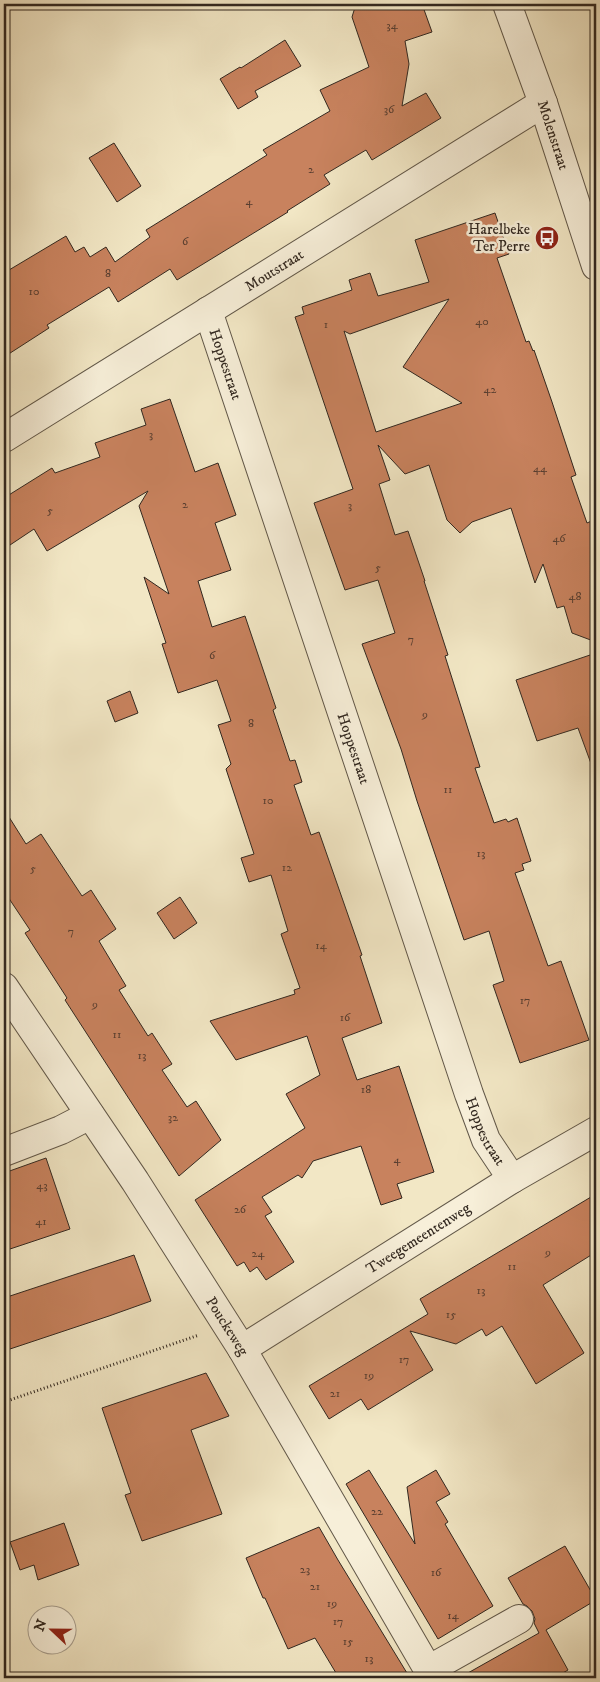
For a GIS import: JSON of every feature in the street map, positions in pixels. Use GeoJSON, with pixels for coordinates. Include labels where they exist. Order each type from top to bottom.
{"type":"FeatureCollection","features":[{"type":"Feature","properties":{"kind":"street","name":"Molenstraat"},"geometry":{"type":"LineString","coordinates":[[507,4],[543,103],[596,266]]}},
{"type":"Feature","properties":{"kind":"street","name":"Moutstraat"},"geometry":{"type":"LineString","coordinates":[[4,438],[543,103]]}},
{"type":"Feature","properties":{"kind":"street","name":"Hoppestraat"},"geometry":{"type":"LineString","coordinates":[[208,312],[469,1094],[486,1140],[512,1178]]}},
{"type":"Feature","properties":{"kind":"street","name":"Pouckeweg"},"geometry":{"type":"LineString","coordinates":[[4,987],[135,1181],[242,1349],[430,1674]]}},
{"type":"Feature","properties":{"kind":"street"},"geometry":{"type":"LineString","coordinates":[[4,1152],[61,1130],[90,1115]]}},
{"type":"Feature","properties":{"kind":"street","name":"Tweegemeentenweg"},"geometry":{"type":"LineString","coordinates":[[242,1349],[512,1178],[596,1131]]}},
{"type":"Feature","properties":{"kind":"street"},"geometry":{"type":"LineString","coordinates":[[430,1674],[519,1619]]}},
{"type":"Feature","properties":{"kind":"path"},"geometry":{"type":"LineString","coordinates":[[4,1402],[209,1332],[224,1322]]}},
{"type":"Feature","properties":{"kind":"building"},"geometry":{"type":"Polygon","coordinates":[[[356,4],[422,4],[432,32],[405,41],[409,64],[402,106],[426,93],[441,118],[372,160],[366,150],[324,175],[330,184],[177,280],[170,269],[118,302],[109,287],[47,325],[49,328],[4,357],[4,273],[66,236],[75,252],[84,247],[90,257],[106,247],[115,262],[150,237],[146,230],[267,155],[263,150],[330,111],[320,90],[369,67],[352,17],[356,4]]]}},
{"type":"Feature","properties":{"kind":"building"},"geometry":{"type":"Polygon","coordinates":[[[285,40],[301,66],[255,91],[258,97],[238,109],[220,79],[285,40]]]}},
{"type":"Feature","properties":{"kind":"building"},"geometry":{"type":"Polygon","coordinates":[[[114,143],[141,186],[117,202],[89,158],[114,143]]]}},
{"type":"Feature","properties":{"kind":"building"},"geometry":{"type":"Polygon","coordinates":[[[495,213],[509,254],[497,258],[526,342],[529,341],[534,350],[552,402],[576,475],[571,477],[587,523],[596,519],[596,642],[572,633],[564,606],[557,608],[543,564],[535,583],[511,508],[472,522],[460,533],[447,520],[429,465],[405,474],[378,445],[390,480],[379,484],[395,535],[408,531],[425,581],[448,655],[445,656],[480,767],[475,768],[494,823],[506,819],[508,822],[517,818],[531,861],[522,864],[524,870],[515,873],[548,966],[561,961],[589,1040],[520,1063],[493,985],[504,981],[489,931],[464,940],[401,749],[362,644],[395,633],[378,580],[345,590],[314,503],[353,489],[295,317],[304,314],[302,307],[352,290],[349,280],[370,273],[378,296],[429,282],[415,240],[495,213]],[[449,299],[350,334],[344,331],[376,432],[462,403],[403,367],[449,299]]]}},
{"type":"Feature","properties":{"kind":"building"},"geometry":{"type":"Polygon","coordinates":[[[170,399],[195,472],[218,463],[236,515],[215,523],[231,570],[198,581],[212,627],[245,616],[276,708],[273,710],[290,761],[295,760],[302,782],[294,785],[311,835],[319,832],[362,955],[360,956],[382,1023],[342,1038],[357,1080],[399,1066],[434,1172],[397,1184],[402,1198],[381,1205],[361,1146],[313,1161],[302,1178],[298,1175],[262,1197],[272,1212],[265,1216],[294,1262],[266,1280],[257,1267],[250,1272],[244,1262],[237,1266],[195,1200],[305,1128],[286,1094],[320,1075],[307,1036],[236,1060],[210,1021],[295,994],[294,990],[300,988],[281,934],[288,931],[271,875],[249,882],[241,858],[254,854],[226,769],[231,764],[218,725],[231,721],[217,680],[178,693],[162,644],[166,643],[144,577],[169,594],[139,506],[148,491],[47,551],[34,529],[4,549],[4,498],[52,468],[55,473],[100,457],[95,443],[146,425],[141,409],[170,399]]]}},
{"type":"Feature","properties":{"kind":"building"},"geometry":{"type":"Polygon","coordinates":[[[596,653],[596,769],[593,769],[578,728],[537,741],[516,680],[596,653]]]}},
{"type":"Feature","properties":{"kind":"building"},"geometry":{"type":"Polygon","coordinates":[[[130,691],[138,713],[115,722],[107,701],[130,691]]]}},
{"type":"Feature","properties":{"kind":"building"},"geometry":{"type":"Polygon","coordinates":[[[4,809],[26,844],[41,834],[82,896],[91,890],[116,929],[99,941],[126,986],[119,990],[148,1036],[152,1033],[172,1064],[162,1070],[187,1107],[196,1101],[221,1140],[179,1176],[65,1000],[67,998],[25,933],[30,930],[4,891],[4,809]]]}},
{"type":"Feature","properties":{"kind":"building"},"geometry":{"type":"Polygon","coordinates":[[[180,897],[197,923],[174,939],[157,913],[180,897]]]}},
{"type":"Feature","properties":{"kind":"building"},"geometry":{"type":"Polygon","coordinates":[[[46,1158],[70,1229],[4,1251],[4,1173],[46,1158]]]}},
{"type":"Feature","properties":{"kind":"building"},"geometry":{"type":"Polygon","coordinates":[[[596,1194],[596,1252],[543,1285],[584,1353],[536,1384],[502,1326],[486,1336],[482,1329],[456,1344],[410,1331],[433,1370],[368,1410],[361,1399],[329,1419],[309,1386],[428,1314],[420,1299],[596,1194]]]}},
{"type":"Feature","properties":{"kind":"building"},"geometry":{"type":"Polygon","coordinates":[[[134,1255],[151,1301],[4,1351],[4,1298],[134,1255]]]}},
{"type":"Feature","properties":{"kind":"building"},"geometry":{"type":"Polygon","coordinates":[[[206,1373],[229,1416],[191,1430],[222,1514],[142,1541],[125,1495],[131,1493],[102,1408],[206,1373]]]}},
{"type":"Feature","properties":{"kind":"building"},"geometry":{"type":"Polygon","coordinates":[[[369,1470],[415,1544],[407,1487],[436,1470],[450,1494],[436,1502],[448,1522],[445,1524],[493,1606],[438,1639],[346,1484],[369,1470]]]}},
{"type":"Feature","properties":{"kind":"building"},"geometry":{"type":"Polygon","coordinates":[[[64,1523],[79,1565],[38,1580],[34,1565],[20,1570],[10,1542],[64,1523]]]}},
{"type":"Feature","properties":{"kind":"building"},"geometry":{"type":"Polygon","coordinates":[[[319,1527],[410,1678],[339,1678],[315,1638],[288,1649],[246,1558],[319,1527]]]}},
{"type":"Feature","properties":{"kind":"building"},"geometry":{"type":"Polygon","coordinates":[[[565,1546],[596,1600],[546,1630],[568,1670],[554,1678],[459,1678],[539,1633],[534,1623],[535,1619],[532,1611],[523,1604],[508,1578],[565,1546]]]}},
{"type":"Feature","properties":{"kind":"place","name":"Harelbeke Ter Perre"},"geometry":{"type":"Point","coordinates":[547,238]}}]}
